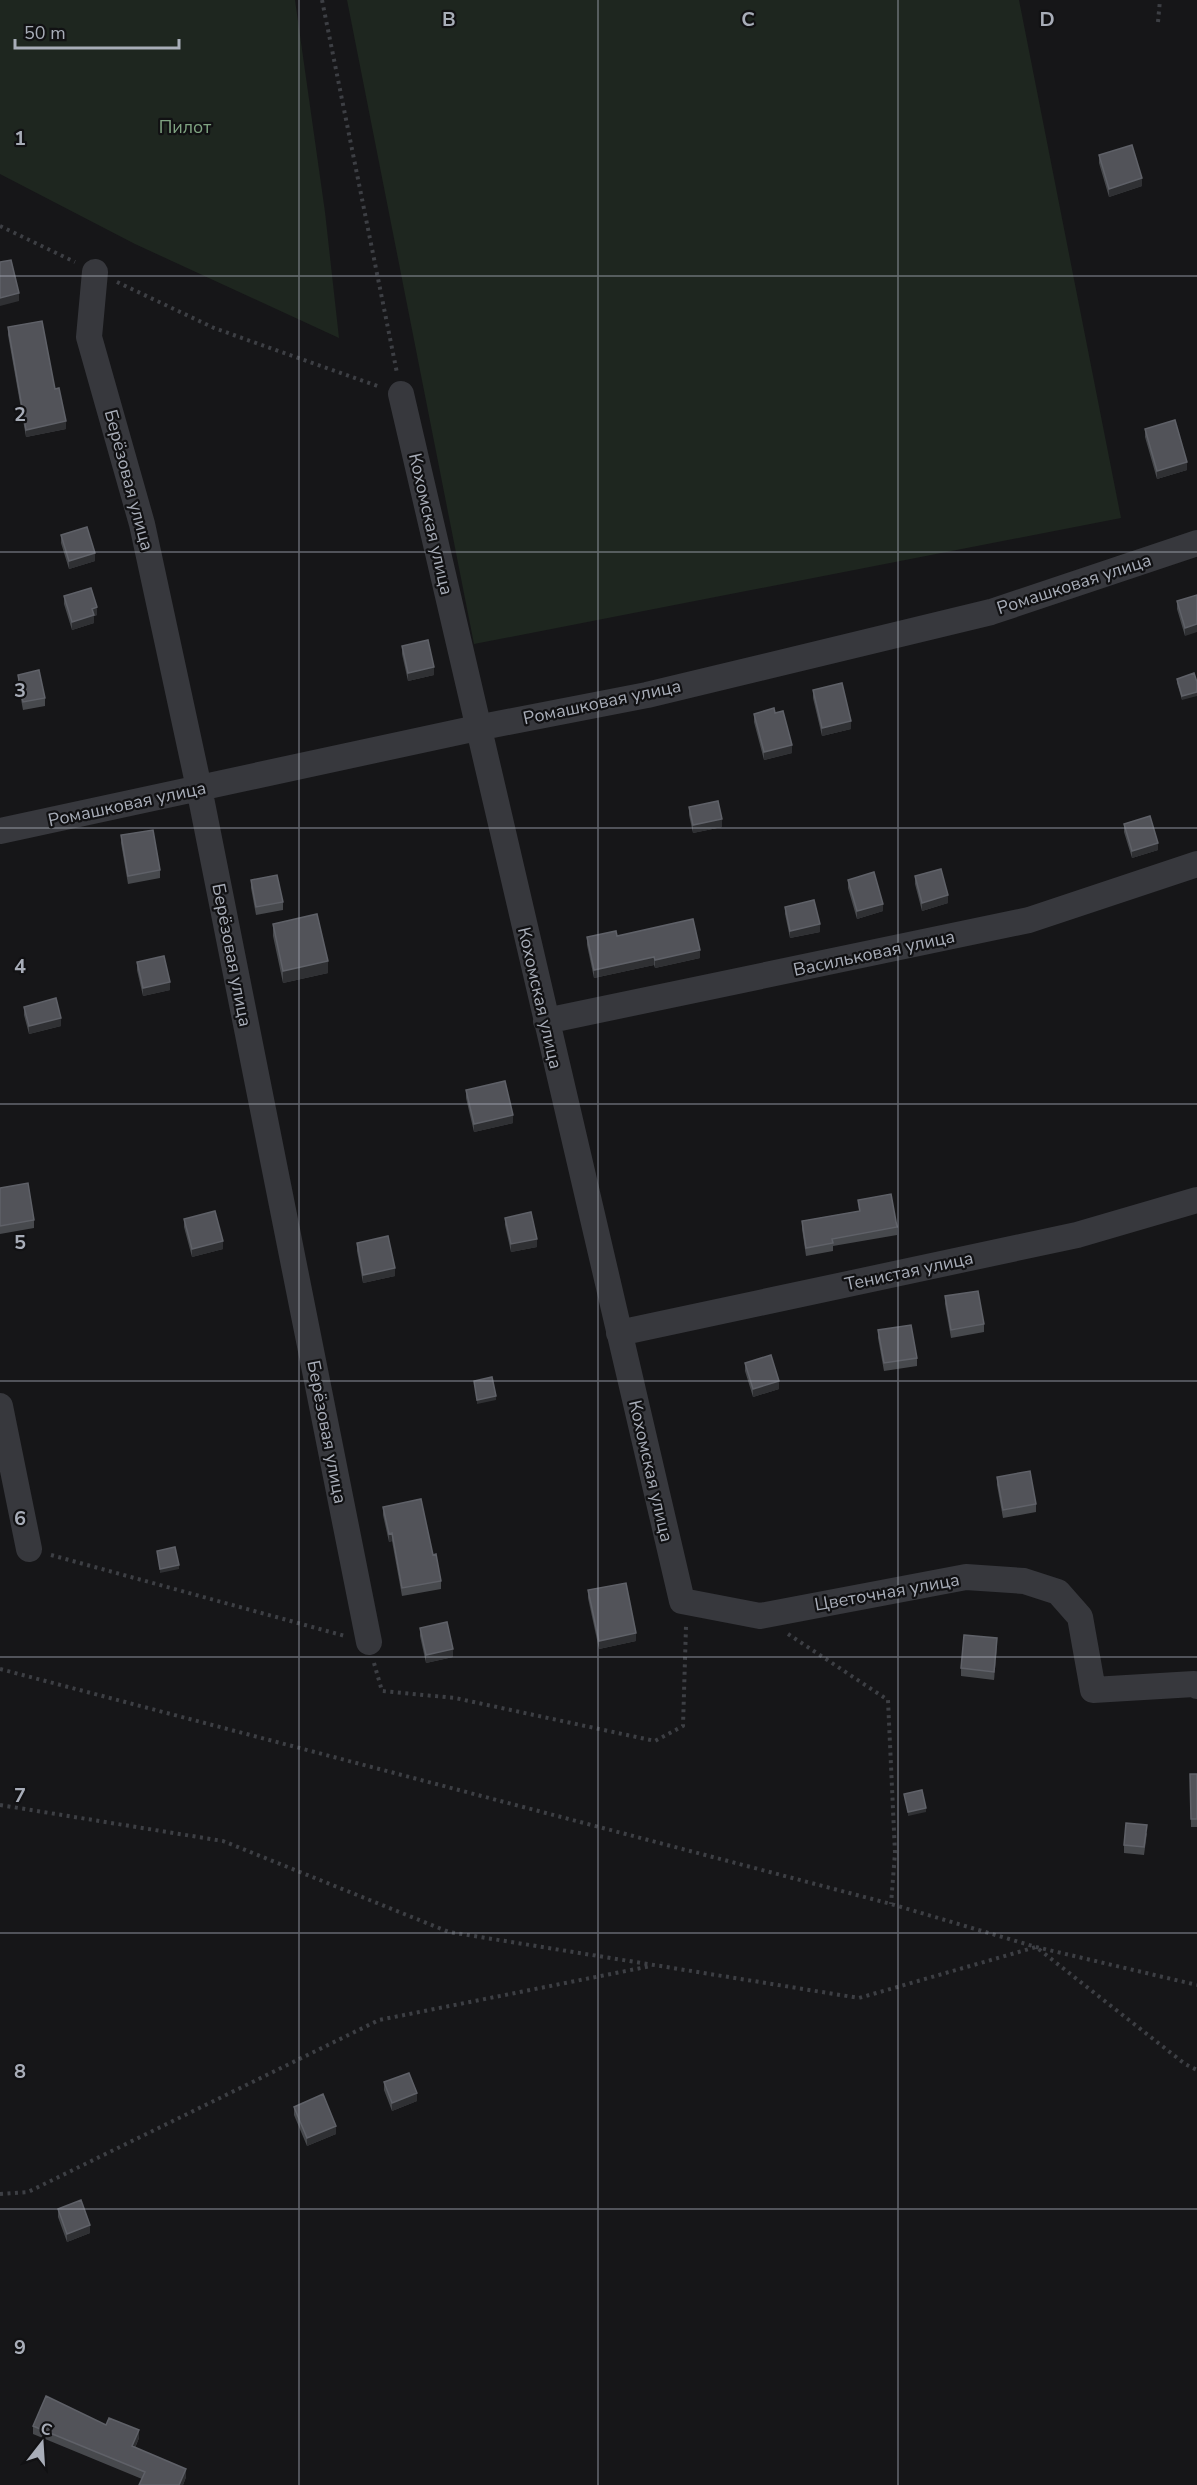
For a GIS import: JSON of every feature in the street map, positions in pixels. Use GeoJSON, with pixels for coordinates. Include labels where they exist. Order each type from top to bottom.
{"type":"FeatureCollection","features":[{"type":"Feature","properties":{"kind":"street","name":"Берёзовая улица"},"geometry":{"type":"LineString","coordinates":[[96,272],[89,337],[142,524],[199,788],[369,1642]]}},
{"type":"Feature","properties":{"kind":"street","name":"Кохомская улица"},"geometry":{"type":"LineString","coordinates":[[401,394],[681,1601]]}},
{"type":"Feature","properties":{"kind":"street","name":"Ромашковая улица"},"geometry":{"type":"LineString","coordinates":[[0,831],[477,728],[647,694],[992,612],[1197,543]]}},
{"type":"Feature","properties":{"kind":"street","name":"Васильковая улица"},"geometry":{"type":"LineString","coordinates":[[546,1022],[1029,920],[1197,864]]}},
{"type":"Feature","properties":{"kind":"street","name":"Тенистая улица"},"geometry":{"type":"LineString","coordinates":[[619,1333],[1077,1235],[1197,1200]]}},
{"type":"Feature","properties":{"kind":"street"},"geometry":{"type":"LineString","coordinates":[[0,1406],[29,1549]]}},
{"type":"Feature","properties":{"kind":"street","name":"Цветочная улица"},"geometry":{"type":"LineString","coordinates":[[681,1601],[760,1616],[966,1577],[1024,1581],[1058,1592],[1080,1617],[1093,1690],[1194,1684],[1197,1686]]}},
{"type":"Feature","properties":{"kind":"path"},"geometry":{"type":"LineString","coordinates":[[322,0],[401,394]]}},
{"type":"Feature","properties":{"kind":"path"},"geometry":{"type":"LineString","coordinates":[[1158,22],[1160,0]]}},
{"type":"Feature","properties":{"kind":"path"},"geometry":{"type":"LineString","coordinates":[[0,226],[214,328],[401,394]]}},
{"type":"Feature","properties":{"kind":"path"},"geometry":{"type":"LineString","coordinates":[[29,1549],[369,1642],[382,1691],[454,1698],[655,1740],[683,1726],[687,1634],[681,1601]]}},
{"type":"Feature","properties":{"kind":"path"},"geometry":{"type":"LineString","coordinates":[[760,1616],[888,1700],[895,1853],[891,1904]]}},
{"type":"Feature","properties":{"kind":"path"},"geometry":{"type":"LineString","coordinates":[[0,1669],[891,1904],[1036,1947],[1197,1985]]}},
{"type":"Feature","properties":{"kind":"path"},"geometry":{"type":"LineString","coordinates":[[0,1805],[223,1841],[448,1932],[858,1998],[1036,1947]]}},
{"type":"Feature","properties":{"kind":"path"},"geometry":{"type":"LineString","coordinates":[[1036,1947],[1185,2064],[1197,2070]]}},
{"type":"Feature","properties":{"kind":"path"},"geometry":{"type":"LineString","coordinates":[[0,2194],[28,2192],[379,2020],[655,1965]]}},
{"type":"Feature","properties":{"kind":"green space","name":"Пилот"},"geometry":{"type":"Polygon","coordinates":[[[0,0],[295,0],[325,212],[339,338],[135,244],[0,174],[0,0]]]}},
{"type":"Feature","properties":{"kind":"green space"},"geometry":{"type":"Polygon","coordinates":[[[347,0],[1019,0],[1121,518],[474,644],[347,0]]]}},
{"type":"Feature","properties":{"kind":"building"},"geometry":{"type":"Polygon","coordinates":[[[1132,145],[1142,178],[1109,189],[1099,155],[1132,145]]]}},
{"type":"Feature","properties":{"kind":"building"},"geometry":{"type":"Polygon","coordinates":[[[11,260],[19,293],[0,298],[0,262],[11,260]]]}},
{"type":"Feature","properties":{"kind":"building"},"geometry":{"type":"Polygon","coordinates":[[[42,321],[55,389],[59,388],[66,421],[26,430],[8,327],[42,321]]]}},
{"type":"Feature","properties":{"kind":"building"},"geometry":{"type":"Polygon","coordinates":[[[1175,420],[1187,462],[1157,471],[1145,429],[1175,420]]]}},
{"type":"Feature","properties":{"kind":"building"},"geometry":{"type":"Polygon","coordinates":[[[87,527],[95,553],[69,561],[61,535],[87,527]]]}},
{"type":"Feature","properties":{"kind":"building"},"geometry":{"type":"Polygon","coordinates":[[[91,588],[97,607],[92,609],[94,615],[72,622],[64,596],[91,588]]]}},
{"type":"Feature","properties":{"kind":"building"},"geometry":{"type":"Polygon","coordinates":[[[1197,595],[1197,624],[1185,628],[1177,601],[1197,595]]]}},
{"type":"Feature","properties":{"kind":"building"},"geometry":{"type":"Polygon","coordinates":[[[428,640],[434,667],[408,673],[402,646],[428,640]]]}},
{"type":"Feature","properties":{"kind":"building"},"geometry":{"type":"Polygon","coordinates":[[[39,670],[45,698],[23,702],[18,675],[39,670]]]}},
{"type":"Feature","properties":{"kind":"building"},"geometry":{"type":"Polygon","coordinates":[[[1194,673],[1197,692],[1182,696],[1177,679],[1194,673]]]}},
{"type":"Feature","properties":{"kind":"building"},"geometry":{"type":"Polygon","coordinates":[[[842,683],[851,721],[822,728],[813,690],[842,683]]]}},
{"type":"Feature","properties":{"kind":"building"},"geometry":{"type":"Polygon","coordinates":[[[774,708],[775,713],[783,711],[792,745],[764,752],[754,714],[774,708]]]}},
{"type":"Feature","properties":{"kind":"building"},"geometry":{"type":"Polygon","coordinates":[[[718,801],[722,819],[693,825],[689,807],[718,801]]]}},
{"type":"Feature","properties":{"kind":"building"},"geometry":{"type":"Polygon","coordinates":[[[1150,816],[1158,843],[1132,851],[1124,824],[1150,816]]]}},
{"type":"Feature","properties":{"kind":"building"},"geometry":{"type":"Polygon","coordinates":[[[153,830],[160,870],[128,876],[121,835],[153,830]]]}},
{"type":"Feature","properties":{"kind":"building"},"geometry":{"type":"Polygon","coordinates":[[[941,869],[948,895],[922,903],[915,876],[941,869]]]}},
{"type":"Feature","properties":{"kind":"building"},"geometry":{"type":"Polygon","coordinates":[[[874,872],[883,904],[857,911],[848,880],[874,872]]]}},
{"type":"Feature","properties":{"kind":"building"},"geometry":{"type":"Polygon","coordinates":[[[277,875],[283,902],[256,907],[251,880],[277,875]]]}},
{"type":"Feature","properties":{"kind":"building"},"geometry":{"type":"Polygon","coordinates":[[[814,900],[820,924],[790,931],[785,907],[814,900]]]}},
{"type":"Feature","properties":{"kind":"building"},"geometry":{"type":"Polygon","coordinates":[[[317,914],[328,961],[283,971],[273,924],[317,914]]]}},
{"type":"Feature","properties":{"kind":"building"},"geometry":{"type":"Polygon","coordinates":[[[693,919],[700,950],[594,970],[587,937],[616,931],[617,936],[693,919]]]}},
{"type":"Feature","properties":{"kind":"building"},"geometry":{"type":"Polygon","coordinates":[[[164,956],[170,982],[143,988],[137,962],[164,956]]]}},
{"type":"Feature","properties":{"kind":"building"},"geometry":{"type":"Polygon","coordinates":[[[56,998],[61,1018],[29,1026],[24,1007],[56,998]]]}},
{"type":"Feature","properties":{"kind":"building"},"geometry":{"type":"Polygon","coordinates":[[[505,1081],[513,1115],[474,1124],[466,1090],[505,1081]]]}},
{"type":"Feature","properties":{"kind":"building"},"geometry":{"type":"Polygon","coordinates":[[[28,1183],[34,1220],[0,1226],[0,1188],[28,1183]]]}},
{"type":"Feature","properties":{"kind":"building"},"geometry":{"type":"Polygon","coordinates":[[[891,1194],[897,1227],[832,1239],[833,1243],[806,1248],[802,1221],[860,1211],[858,1200],[891,1194]]]}},
{"type":"Feature","properties":{"kind":"building"},"geometry":{"type":"Polygon","coordinates":[[[215,1211],[223,1241],[192,1249],[184,1219],[215,1211]]]}},
{"type":"Feature","properties":{"kind":"building"},"geometry":{"type":"Polygon","coordinates":[[[531,1212],[537,1239],[511,1244],[505,1218],[531,1212]]]}},
{"type":"Feature","properties":{"kind":"building"},"geometry":{"type":"Polygon","coordinates":[[[388,1236],[395,1268],[363,1275],[357,1243],[388,1236]]]}},
{"type":"Feature","properties":{"kind":"building"},"geometry":{"type":"Polygon","coordinates":[[[978,1291],[984,1324],[951,1330],[945,1296],[978,1291]]]}},
{"type":"Feature","properties":{"kind":"building"},"geometry":{"type":"Polygon","coordinates":[[[911,1325],[917,1358],[884,1363],[878,1330],[911,1325]]]}},
{"type":"Feature","properties":{"kind":"building"},"geometry":{"type":"Polygon","coordinates":[[[771,1355],[779,1381],[753,1389],[745,1363],[771,1355]]]}},
{"type":"Feature","properties":{"kind":"building"},"geometry":{"type":"Polygon","coordinates":[[[492,1377],[496,1396],[477,1400],[474,1381],[492,1377]]]}},
{"type":"Feature","properties":{"kind":"building"},"geometry":{"type":"Polygon","coordinates":[[[1030,1471],[1036,1504],[1003,1510],[997,1477],[1030,1471]]]}},
{"type":"Feature","properties":{"kind":"building"},"geometry":{"type":"Polygon","coordinates":[[[421,1499],[441,1581],[402,1588],[392,1533],[389,1534],[383,1507],[421,1499]]]}},
{"type":"Feature","properties":{"kind":"building"},"geometry":{"type":"Polygon","coordinates":[[[175,1547],[179,1565],[160,1569],[157,1551],[175,1547]]]}},
{"type":"Feature","properties":{"kind":"building"},"geometry":{"type":"Polygon","coordinates":[[[626,1583],[636,1633],[599,1641],[588,1590],[626,1583]]]}},
{"type":"Feature","properties":{"kind":"building"},"geometry":{"type":"Polygon","coordinates":[[[447,1622],[453,1649],[426,1655],[420,1628],[447,1622]]]}},
{"type":"Feature","properties":{"kind":"building"},"geometry":{"type":"Polygon","coordinates":[[[964,1635],[997,1638],[994,1672],[961,1668],[964,1635]]]}},
{"type":"Feature","properties":{"kind":"building"},"geometry":{"type":"Polygon","coordinates":[[[1190,1774],[1197,1774],[1197,1819],[1191,1819],[1190,1774]]]}},
{"type":"Feature","properties":{"kind":"building"},"geometry":{"type":"Polygon","coordinates":[[[922,1790],[926,1808],[908,1812],[904,1794],[922,1790]]]}},
{"type":"Feature","properties":{"kind":"building"},"geometry":{"type":"Polygon","coordinates":[[[1126,1823],[1147,1825],[1144,1847],[1124,1845],[1126,1823]]]}},
{"type":"Feature","properties":{"kind":"building"},"geometry":{"type":"Polygon","coordinates":[[[409,2073],[417,2093],[392,2103],[384,2082],[409,2073]]]}},
{"type":"Feature","properties":{"kind":"building"},"geometry":{"type":"Polygon","coordinates":[[[323,2094],[336,2126],[307,2138],[294,2107],[323,2094]]]}},
{"type":"Feature","properties":{"kind":"building"},"geometry":{"type":"Polygon","coordinates":[[[81,2200],[90,2225],[67,2234],[58,2209],[81,2200]]]}},
{"type":"Feature","properties":{"kind":"building"},"geometry":{"type":"Polygon","coordinates":[[[46,2396],[106,2425],[109,2418],[139,2430],[132,2446],[186,2469],[179,2485],[139,2485],[145,2472],[33,2426],[46,2396]]]}}]}
